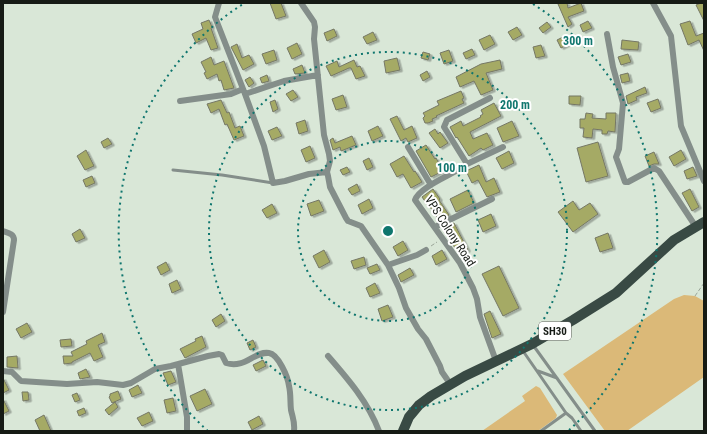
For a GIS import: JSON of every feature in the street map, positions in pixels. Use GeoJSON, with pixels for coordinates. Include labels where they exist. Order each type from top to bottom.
{"type":"FeatureCollection","features":[{"type":"Feature","properties":{"kind":"main road","name":"SH30"},"geometry":{"type":"LineString","coordinates":[[403,431],[409,417],[420,405],[465,376],[532,344],[616,293],[674,240],[700,224]]}},
{"type":"Feature","properties":{"kind":"street"},"geometry":{"type":"LineString","coordinates":[[219,3],[215,17],[264,146],[273,183],[286,181],[309,174],[327,172]]}},
{"type":"Feature","properties":{"kind":"street"},"geometry":{"type":"LineString","coordinates":[[301,3],[314,22],[314,39],[324,135],[330,161],[327,172],[330,187],[348,221],[361,226],[388,265],[399,288],[406,308],[418,329],[426,339],[450,385]]}},
{"type":"Feature","properties":{"kind":"street"},"geometry":{"type":"LineString","coordinates":[[653,3],[671,36],[681,126],[704,181]]}},
{"type":"Feature","properties":{"kind":"street"},"geometry":{"type":"LineString","coordinates":[[607,34],[613,67],[623,103],[619,149],[616,157],[625,182],[628,182],[654,168],[659,171],[700,224]]}},
{"type":"Feature","properties":{"kind":"street"},"geometry":{"type":"LineString","coordinates":[[180,101],[244,92],[284,81],[318,75]]}},
{"type":"Feature","properties":{"kind":"street"},"geometry":{"type":"LineString","coordinates":[[467,164],[444,127],[445,123],[490,98]]}},
{"type":"Feature","properties":{"kind":"street"},"geometry":{"type":"LineString","coordinates":[[408,147],[431,185]]}},
{"type":"Feature","properties":{"kind":"street","name":"VPS Colony Road"},"geometry":{"type":"LineString","coordinates":[[496,361],[480,317],[477,299],[473,288],[460,263],[415,200],[417,195],[431,185],[467,164],[503,147]]}},
{"type":"Feature","properties":{"kind":"street"},"geometry":{"type":"LineString","coordinates":[[435,227],[492,199]]}},
{"type":"Feature","properties":{"kind":"street"},"geometry":{"type":"LineString","coordinates":[[3,231],[14,236],[14,240],[3,312]]}},
{"type":"Feature","properties":{"kind":"street"},"geometry":{"type":"LineString","coordinates":[[388,265],[417,255],[426,250]]}},
{"type":"Feature","properties":{"kind":"street"},"geometry":{"type":"LineString","coordinates":[[3,372],[12,372],[21,381],[67,384],[97,382],[118,386],[131,383],[155,369],[218,354],[222,355],[226,363],[232,365],[243,363],[263,353],[270,353],[274,354],[285,372],[289,384],[291,410],[295,420],[294,431]]}},
{"type":"Feature","properties":{"kind":"street"},"geometry":{"type":"LineString","coordinates":[[328,356],[355,387],[373,416],[379,431]]}},
{"type":"Feature","properties":{"kind":"street"},"geometry":{"type":"LineString","coordinates":[[178,364],[187,417],[187,431]]}},
{"type":"Feature","properties":{"kind":"lane"},"geometry":{"type":"LineString","coordinates":[[174,170],[222,175],[273,183]]}},
{"type":"Feature","properties":{"kind":"lane"},"geometry":{"type":"LineString","coordinates":[[532,344],[595,431]]}},
{"type":"Feature","properties":{"kind":"lane"},"geometry":{"type":"LineString","coordinates":[[522,349],[566,413],[582,431]]}},
{"type":"Feature","properties":{"kind":"lane"},"geometry":{"type":"LineString","coordinates":[[537,371],[557,378]]}},
{"type":"Feature","properties":{"kind":"lane"},"geometry":{"type":"LineString","coordinates":[[541,431],[566,413]]}},
{"type":"Feature","properties":{"kind":"path"},"geometry":{"type":"LineString","coordinates":[[426,250],[442,238]]}},
{"type":"Feature","properties":{"kind":"path"},"geometry":{"type":"LineString","coordinates":[[695,296],[704,283]]}},
{"type":"Feature","properties":{"kind":"shaded area"},"geometry":{"type":"Polygon","coordinates":[[[684,295],[695,296],[704,301],[704,377],[627,431],[605,431],[563,374],[674,299],[684,295]]]}},
{"type":"Feature","properties":{"kind":"shaded area"},"geometry":{"type":"Polygon","coordinates":[[[536,386],[540,388],[557,415],[556,418],[538,431],[482,431],[525,401],[522,396],[536,386]]]}},
{"type":"Feature","properties":{"kind":"building"},"geometry":{"type":"Polygon","coordinates":[[[270,3],[281,3],[286,16],[276,19],[270,3]]]}},
{"type":"Feature","properties":{"kind":"building"},"geometry":{"type":"Polygon","coordinates":[[[567,3],[568,8],[581,3],[584,11],[568,17],[572,24],[568,27],[558,4],[567,3]]]}},
{"type":"Feature","properties":{"kind":"building"},"geometry":{"type":"Polygon","coordinates":[[[704,3],[704,21],[696,5],[704,3]]]}},
{"type":"Feature","properties":{"kind":"building"},"geometry":{"type":"Polygon","coordinates":[[[209,20],[218,48],[211,50],[206,38],[196,43],[192,34],[203,29],[201,23],[209,20]]]}},
{"type":"Feature","properties":{"kind":"building"},"geometry":{"type":"Polygon","coordinates":[[[588,21],[592,28],[583,32],[580,25],[588,21]]]}},
{"type":"Feature","properties":{"kind":"building"},"geometry":{"type":"Polygon","coordinates":[[[690,21],[696,36],[704,33],[704,51],[699,40],[688,45],[680,24],[690,21]]]}},
{"type":"Feature","properties":{"kind":"building"},"geometry":{"type":"Polygon","coordinates":[[[547,22],[551,27],[543,33],[539,28],[547,22]]]}},
{"type":"Feature","properties":{"kind":"building"},"geometry":{"type":"Polygon","coordinates":[[[517,27],[522,35],[513,40],[508,32],[517,27]]]}},
{"type":"Feature","properties":{"kind":"building"},"geometry":{"type":"Polygon","coordinates":[[[334,29],[337,36],[327,41],[324,33],[334,29]]]}},
{"type":"Feature","properties":{"kind":"building"},"geometry":{"type":"Polygon","coordinates":[[[373,32],[377,40],[367,44],[363,37],[373,32]]]}},
{"type":"Feature","properties":{"kind":"building"},"geometry":{"type":"Polygon","coordinates":[[[490,35],[495,44],[484,50],[479,40],[490,35]]]}},
{"type":"Feature","properties":{"kind":"building"},"geometry":{"type":"Polygon","coordinates":[[[565,36],[569,44],[561,48],[557,40],[565,36]]]}},
{"type":"Feature","properties":{"kind":"building"},"geometry":{"type":"Polygon","coordinates":[[[622,40],[639,42],[638,50],[621,49],[622,40]]]}},
{"type":"Feature","properties":{"kind":"building"},"geometry":{"type":"Polygon","coordinates":[[[297,43],[302,54],[292,59],[287,48],[297,43]]]}},
{"type":"Feature","properties":{"kind":"building"},"geometry":{"type":"Polygon","coordinates":[[[237,44],[242,58],[249,55],[254,64],[243,70],[231,47],[237,44]]]}},
{"type":"Feature","properties":{"kind":"building"},"geometry":{"type":"Polygon","coordinates":[[[541,45],[545,56],[536,58],[533,47],[541,45]]]}},
{"type":"Feature","properties":{"kind":"building"},"geometry":{"type":"Polygon","coordinates":[[[472,49],[475,55],[466,59],[463,53],[472,49]]]}},
{"type":"Feature","properties":{"kind":"building"},"geometry":{"type":"Polygon","coordinates":[[[274,50],[277,60],[266,64],[262,54],[274,50]]]}},
{"type":"Feature","properties":{"kind":"building"},"geometry":{"type":"Polygon","coordinates":[[[449,50],[453,61],[444,64],[440,53],[449,50]]]}},
{"type":"Feature","properties":{"kind":"building"},"geometry":{"type":"Polygon","coordinates":[[[423,52],[430,54],[428,60],[421,58],[423,52]]]}},
{"type":"Feature","properties":{"kind":"building"},"geometry":{"type":"Polygon","coordinates":[[[628,54],[631,62],[621,65],[618,57],[628,54]]]}},
{"type":"Feature","properties":{"kind":"building"},"geometry":{"type":"Polygon","coordinates":[[[211,57],[214,65],[224,61],[234,88],[224,90],[221,80],[219,81],[217,74],[207,79],[204,73],[206,72],[201,62],[211,57]]]}},
{"type":"Feature","properties":{"kind":"building"},"geometry":{"type":"Polygon","coordinates":[[[397,58],[400,70],[386,73],[384,61],[397,58]]]}},
{"type":"Feature","properties":{"kind":"building"},"geometry":{"type":"Polygon","coordinates":[[[354,60],[357,67],[360,66],[365,76],[356,79],[351,68],[349,68],[331,76],[326,66],[337,61],[339,67],[354,60]]]}},
{"type":"Feature","properties":{"kind":"building"},"geometry":{"type":"Polygon","coordinates":[[[500,60],[502,69],[486,73],[493,90],[481,95],[474,81],[460,87],[456,77],[481,64],[500,60]]]}},
{"type":"Feature","properties":{"kind":"building"},"geometry":{"type":"Polygon","coordinates":[[[302,65],[305,73],[295,74],[293,69],[302,65]]]}},
{"type":"Feature","properties":{"kind":"building"},"geometry":{"type":"Polygon","coordinates":[[[427,71],[430,77],[423,81],[420,75],[427,71]]]}},
{"type":"Feature","properties":{"kind":"building"},"geometry":{"type":"Polygon","coordinates":[[[628,73],[630,81],[622,83],[620,75],[628,73]]]}},
{"type":"Feature","properties":{"kind":"building"},"geometry":{"type":"Polygon","coordinates":[[[267,75],[269,81],[262,83],[260,78],[267,75]]]}},
{"type":"Feature","properties":{"kind":"building"},"geometry":{"type":"Polygon","coordinates":[[[250,77],[254,83],[249,87],[245,80],[250,77]]]}},
{"type":"Feature","properties":{"kind":"building"},"geometry":{"type":"Polygon","coordinates":[[[645,87],[647,93],[636,97],[637,100],[628,104],[626,96],[645,87]]]}},
{"type":"Feature","properties":{"kind":"building"},"geometry":{"type":"Polygon","coordinates":[[[293,90],[298,97],[291,101],[286,94],[293,90]]]}},
{"type":"Feature","properties":{"kind":"building"},"geometry":{"type":"Polygon","coordinates":[[[461,91],[464,98],[462,99],[464,103],[436,116],[437,117],[432,119],[433,121],[425,123],[423,118],[425,116],[423,113],[439,105],[437,101],[461,91]]]}},
{"type":"Feature","properties":{"kind":"building"},"geometry":{"type":"Polygon","coordinates":[[[343,95],[347,107],[336,110],[332,99],[343,95]]]}},
{"type":"Feature","properties":{"kind":"building"},"geometry":{"type":"Polygon","coordinates":[[[569,96],[581,96],[580,105],[569,104],[569,96]]]}},
{"type":"Feature","properties":{"kind":"building"},"geometry":{"type":"Polygon","coordinates":[[[658,99],[661,108],[651,112],[647,103],[658,99]]]}},
{"type":"Feature","properties":{"kind":"building"},"geometry":{"type":"Polygon","coordinates":[[[221,100],[227,113],[229,112],[235,128],[240,126],[244,136],[234,140],[227,124],[225,125],[219,109],[211,113],[207,104],[221,100]]]}},
{"type":"Feature","properties":{"kind":"building"},"geometry":{"type":"Polygon","coordinates":[[[275,100],[278,109],[273,112],[270,102],[275,100]]]}},
{"type":"Feature","properties":{"kind":"building"},"geometry":{"type":"Polygon","coordinates":[[[494,103],[501,116],[470,132],[473,139],[487,133],[493,145],[483,150],[481,148],[469,156],[450,127],[461,121],[463,126],[481,117],[480,116],[483,114],[481,110],[494,103]]]}},
{"type":"Feature","properties":{"kind":"building"},"geometry":{"type":"Polygon","coordinates":[[[586,113],[593,114],[592,118],[606,119],[606,113],[616,113],[615,132],[608,131],[607,134],[602,134],[602,130],[593,129],[592,138],[583,137],[584,128],[580,128],[580,119],[585,119],[586,113]]]}},
{"type":"Feature","properties":{"kind":"building"},"geometry":{"type":"Polygon","coordinates":[[[397,116],[404,130],[412,126],[417,138],[408,142],[406,138],[401,141],[390,119],[397,116]]]}},
{"type":"Feature","properties":{"kind":"building"},"geometry":{"type":"Polygon","coordinates":[[[305,120],[308,131],[299,134],[296,123],[305,120]]]}},
{"type":"Feature","properties":{"kind":"building"},"geometry":{"type":"Polygon","coordinates":[[[512,121],[519,136],[503,142],[497,128],[512,121]]]}},
{"type":"Feature","properties":{"kind":"building"},"geometry":{"type":"Polygon","coordinates":[[[378,126],[383,136],[372,141],[368,131],[378,126]]]}},
{"type":"Feature","properties":{"kind":"building"},"geometry":{"type":"Polygon","coordinates":[[[277,127],[282,136],[272,140],[268,131],[277,127]]]}},
{"type":"Feature","properties":{"kind":"building"},"geometry":{"type":"Polygon","coordinates":[[[435,129],[438,134],[440,132],[448,143],[440,148],[429,133],[435,129]]]}},
{"type":"Feature","properties":{"kind":"building"},"geometry":{"type":"Polygon","coordinates":[[[352,136],[356,145],[341,151],[340,147],[333,150],[330,140],[333,138],[335,143],[352,136]]]}},
{"type":"Feature","properties":{"kind":"building"},"geometry":{"type":"Polygon","coordinates":[[[108,138],[112,144],[104,148],[101,142],[108,138]]]}},
{"type":"Feature","properties":{"kind":"building"},"geometry":{"type":"Polygon","coordinates":[[[598,142],[608,176],[586,182],[577,148],[598,142]]]}},
{"type":"Feature","properties":{"kind":"building"},"geometry":{"type":"Polygon","coordinates":[[[426,145],[435,159],[436,158],[443,171],[431,177],[416,151],[426,145]]]}},
{"type":"Feature","properties":{"kind":"building"},"geometry":{"type":"Polygon","coordinates":[[[310,146],[315,158],[306,162],[301,150],[310,146]]]}},
{"type":"Feature","properties":{"kind":"building"},"geometry":{"type":"Polygon","coordinates":[[[86,150],[94,166],[85,170],[77,156],[86,150]]]}},
{"type":"Feature","properties":{"kind":"building"},"geometry":{"type":"Polygon","coordinates":[[[681,150],[686,159],[674,166],[669,157],[681,150]]]}},
{"type":"Feature","properties":{"kind":"building"},"geometry":{"type":"Polygon","coordinates":[[[509,151],[514,163],[502,169],[496,158],[509,151]]]}},
{"type":"Feature","properties":{"kind":"building"},"geometry":{"type":"Polygon","coordinates":[[[654,152],[659,164],[649,166],[645,156],[654,152]]]}},
{"type":"Feature","properties":{"kind":"building"},"geometry":{"type":"Polygon","coordinates":[[[404,156],[422,182],[411,188],[403,174],[397,177],[390,164],[404,156]]]}},
{"type":"Feature","properties":{"kind":"building"},"geometry":{"type":"Polygon","coordinates":[[[369,158],[373,167],[367,170],[363,161],[369,158]]]}},
{"type":"Feature","properties":{"kind":"building"},"geometry":{"type":"Polygon","coordinates":[[[479,165],[486,182],[494,178],[500,192],[487,197],[478,180],[472,183],[466,171],[479,165]]]}},
{"type":"Feature","properties":{"kind":"building"},"geometry":{"type":"Polygon","coordinates":[[[347,167],[350,172],[343,175],[340,170],[347,167]]]}},
{"type":"Feature","properties":{"kind":"building"},"geometry":{"type":"Polygon","coordinates":[[[693,167],[697,176],[687,179],[684,171],[693,167]]]}},
{"type":"Feature","properties":{"kind":"building"},"geometry":{"type":"Polygon","coordinates":[[[92,176],[95,183],[86,187],[83,180],[92,176]]]}},
{"type":"Feature","properties":{"kind":"building"},"geometry":{"type":"Polygon","coordinates":[[[357,184],[360,191],[352,195],[348,189],[357,184]]]}},
{"type":"Feature","properties":{"kind":"building"},"geometry":{"type":"Polygon","coordinates":[[[433,189],[449,215],[439,220],[422,197],[433,189]]]}},
{"type":"Feature","properties":{"kind":"building"},"geometry":{"type":"Polygon","coordinates":[[[690,189],[699,207],[692,211],[682,193],[690,189]]]}},
{"type":"Feature","properties":{"kind":"building"},"geometry":{"type":"Polygon","coordinates":[[[468,190],[474,203],[456,212],[450,199],[468,190]]]}},
{"type":"Feature","properties":{"kind":"building"},"geometry":{"type":"Polygon","coordinates":[[[369,199],[373,208],[362,214],[358,205],[369,199]]]}},
{"type":"Feature","properties":{"kind":"building"},"geometry":{"type":"Polygon","coordinates":[[[319,200],[324,211],[311,216],[307,204],[319,200]]]}},
{"type":"Feature","properties":{"kind":"building"},"geometry":{"type":"Polygon","coordinates":[[[573,201],[579,210],[590,203],[598,214],[573,232],[558,212],[573,201]]]}},
{"type":"Feature","properties":{"kind":"building"},"geometry":{"type":"Polygon","coordinates":[[[272,204],[277,213],[267,218],[262,210],[272,204]]]}},
{"type":"Feature","properties":{"kind":"building"},"geometry":{"type":"Polygon","coordinates":[[[491,214],[496,226],[483,232],[478,220],[491,214]]]}},
{"type":"Feature","properties":{"kind":"building"},"geometry":{"type":"Polygon","coordinates":[[[454,223],[468,250],[460,255],[444,227],[454,223]]]}},
{"type":"Feature","properties":{"kind":"building"},"geometry":{"type":"Polygon","coordinates":[[[80,229],[85,238],[76,242],[72,234],[80,229]]]}},
{"type":"Feature","properties":{"kind":"building"},"geometry":{"type":"Polygon","coordinates":[[[608,233],[613,248],[600,252],[595,238],[608,233]]]}},
{"type":"Feature","properties":{"kind":"building"},"geometry":{"type":"Polygon","coordinates":[[[403,241],[408,250],[398,256],[393,247],[403,241]]]}},
{"type":"Feature","properties":{"kind":"building"},"geometry":{"type":"Polygon","coordinates":[[[324,250],[330,262],[319,268],[313,256],[324,250]]]}},
{"type":"Feature","properties":{"kind":"building"},"geometry":{"type":"Polygon","coordinates":[[[442,250],[447,259],[436,265],[432,256],[442,250]]]}},
{"type":"Feature","properties":{"kind":"building"},"geometry":{"type":"Polygon","coordinates":[[[364,257],[366,265],[354,269],[351,261],[364,257]]]}},
{"type":"Feature","properties":{"kind":"building"},"geometry":{"type":"Polygon","coordinates":[[[166,262],[170,270],[161,275],[157,267],[166,262]]]}},
{"type":"Feature","properties":{"kind":"building"},"geometry":{"type":"Polygon","coordinates":[[[377,264],[380,270],[370,274],[367,268],[377,264]]]}},
{"type":"Feature","properties":{"kind":"building"},"geometry":{"type":"Polygon","coordinates":[[[499,266],[519,308],[503,316],[482,274],[499,266]]]}},
{"type":"Feature","properties":{"kind":"building"},"geometry":{"type":"Polygon","coordinates":[[[410,268],[414,275],[401,282],[398,275],[410,268]]]}},
{"type":"Feature","properties":{"kind":"building"},"geometry":{"type":"Polygon","coordinates":[[[177,280],[181,289],[172,293],[169,284],[177,280]]]}},
{"type":"Feature","properties":{"kind":"building"},"geometry":{"type":"Polygon","coordinates":[[[375,283],[380,293],[370,297],[366,288],[375,283]]]}},
{"type":"Feature","properties":{"kind":"building"},"geometry":{"type":"Polygon","coordinates":[[[388,305],[393,317],[382,321],[378,309],[388,305]]]}},
{"type":"Feature","properties":{"kind":"building"},"geometry":{"type":"Polygon","coordinates":[[[490,311],[501,334],[492,338],[484,314],[490,311]]]}},
{"type":"Feature","properties":{"kind":"building"},"geometry":{"type":"Polygon","coordinates":[[[221,314],[225,321],[216,327],[212,320],[221,314]]]}},
{"type":"Feature","properties":{"kind":"building"},"geometry":{"type":"Polygon","coordinates":[[[27,323],[32,332],[21,338],[16,329],[27,323]]]}},
{"type":"Feature","properties":{"kind":"building"},"geometry":{"type":"Polygon","coordinates":[[[102,333],[105,342],[98,345],[103,357],[94,361],[90,353],[72,363],[64,364],[63,356],[73,356],[71,352],[87,344],[86,341],[102,333]]]}},
{"type":"Feature","properties":{"kind":"building"},"geometry":{"type":"Polygon","coordinates":[[[202,336],[206,347],[185,358],[180,349],[196,341],[195,339],[202,336]]]}},
{"type":"Feature","properties":{"kind":"building"},"geometry":{"type":"Polygon","coordinates":[[[71,339],[72,346],[61,347],[60,340],[71,339]]]}},
{"type":"Feature","properties":{"kind":"building"},"geometry":{"type":"Polygon","coordinates":[[[253,340],[256,347],[250,350],[247,343],[253,340]]]}},
{"type":"Feature","properties":{"kind":"building"},"geometry":{"type":"Polygon","coordinates":[[[17,356],[18,368],[7,367],[7,357],[17,356]]]}},
{"type":"Feature","properties":{"kind":"building"},"geometry":{"type":"Polygon","coordinates":[[[263,360],[266,366],[256,371],[253,365],[263,360]]]}},
{"type":"Feature","properties":{"kind":"building"},"geometry":{"type":"Polygon","coordinates":[[[86,369],[90,377],[80,379],[78,373],[86,369]]]}},
{"type":"Feature","properties":{"kind":"building"},"geometry":{"type":"Polygon","coordinates":[[[171,371],[176,382],[168,385],[163,373],[171,371]]]}},
{"type":"Feature","properties":{"kind":"building"},"geometry":{"type":"Polygon","coordinates":[[[3,378],[9,390],[3,393],[3,378]]]}},
{"type":"Feature","properties":{"kind":"building"},"geometry":{"type":"Polygon","coordinates":[[[138,385],[142,393],[132,397],[129,390],[138,385]]]}},
{"type":"Feature","properties":{"kind":"building"},"geometry":{"type":"Polygon","coordinates":[[[205,389],[212,404],[197,411],[190,396],[205,389]]]}},
{"type":"Feature","properties":{"kind":"building"},"geometry":{"type":"Polygon","coordinates":[[[118,391],[121,399],[112,403],[109,397],[110,394],[118,391]]]}},
{"type":"Feature","properties":{"kind":"building"},"geometry":{"type":"Polygon","coordinates":[[[22,392],[28,392],[29,400],[23,401],[22,392]]]}},
{"type":"Feature","properties":{"kind":"building"},"geometry":{"type":"Polygon","coordinates":[[[77,393],[80,400],[75,402],[72,395],[77,393]]]}},
{"type":"Feature","properties":{"kind":"building"},"geometry":{"type":"Polygon","coordinates":[[[173,398],[176,411],[167,413],[164,400],[173,398]]]}},
{"type":"Feature","properties":{"kind":"building"},"geometry":{"type":"Polygon","coordinates":[[[3,399],[9,411],[3,414],[3,399]]]}},
{"type":"Feature","properties":{"kind":"building"},"geometry":{"type":"Polygon","coordinates":[[[115,402],[118,407],[109,415],[105,410],[115,402]]]}},
{"type":"Feature","properties":{"kind":"building"},"geometry":{"type":"Polygon","coordinates":[[[84,408],[86,413],[79,416],[77,411],[84,408]]]}},
{"type":"Feature","properties":{"kind":"building"},"geometry":{"type":"Polygon","coordinates":[[[149,412],[153,421],[142,426],[137,418],[149,412]]]}},
{"type":"Feature","properties":{"kind":"building"},"geometry":{"type":"Polygon","coordinates":[[[44,415],[51,431],[40,431],[35,420],[44,415]]]}},
{"type":"Feature","properties":{"kind":"building"},"geometry":{"type":"Polygon","coordinates":[[[259,416],[263,424],[252,430],[248,422],[259,416]]]}}]}
